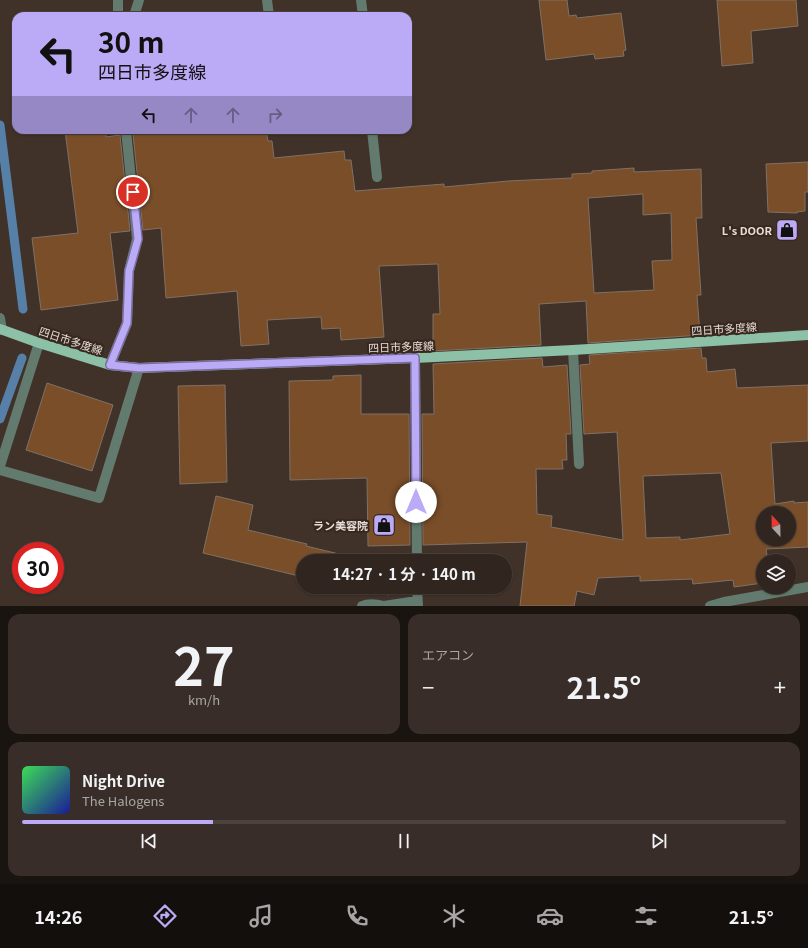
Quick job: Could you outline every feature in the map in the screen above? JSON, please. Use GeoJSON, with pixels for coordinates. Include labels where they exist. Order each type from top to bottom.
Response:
{"type":"FeatureCollection","features":[{"type":"Feature","properties":{"kind":"main road","name":"四日市多度線"},"geometry":{"type":"LineString","coordinates":[[1,329],[39,343],[110,365],[139,368],[415,358],[573,350],[808,335]]}},
{"type":"Feature","properties":{"kind":"street"},"geometry":{"type":"LineString","coordinates":[[118,0],[118,12]]}},
{"type":"Feature","properties":{"kind":"street"},"geometry":{"type":"LineString","coordinates":[[135,12],[139,0]]}},
{"type":"Feature","properties":{"kind":"street"},"geometry":{"type":"LineString","coordinates":[[268,0],[269,12]]}},
{"type":"Feature","properties":{"kind":"street"},"geometry":{"type":"LineString","coordinates":[[361,0],[362,12]]}},
{"type":"Feature","properties":{"kind":"street"},"geometry":{"type":"LineString","coordinates":[[110,365],[127,323],[129,271],[138,239],[126,134]]}},
{"type":"Feature","properties":{"kind":"street"},"geometry":{"type":"LineString","coordinates":[[372,134],[377,177]]}},
{"type":"Feature","properties":{"kind":"street"},"geometry":{"type":"LineString","coordinates":[[0,318],[1,329]]}},
{"type":"Feature","properties":{"kind":"street"},"geometry":{"type":"LineString","coordinates":[[0,466],[39,343]]}},
{"type":"Feature","properties":{"kind":"street"},"geometry":{"type":"LineString","coordinates":[[573,350],[579,464]]}},
{"type":"Feature","properties":{"kind":"street"},"geometry":{"type":"LineString","coordinates":[[415,358],[417,554]]}},
{"type":"Feature","properties":{"kind":"street"},"geometry":{"type":"LineString","coordinates":[[0,470],[99,498],[139,368]]}},
{"type":"Feature","properties":{"kind":"street"},"geometry":{"type":"LineString","coordinates":[[710,606],[724,602],[808,587]]}},
{"type":"Feature","properties":{"kind":"street"},"geometry":{"type":"LineString","coordinates":[[362,606],[374,604],[384,606],[417,603]]}},
{"type":"Feature","properties":{"kind":"building"},"geometry":{"type":"Polygon","coordinates":[[[539,0],[567,0],[569,16],[576,15],[577,18],[621,13],[626,50],[623,51],[624,56],[595,59],[594,54],[546,60],[539,0]]]}},
{"type":"Feature","properties":{"kind":"building"},"geometry":{"type":"Polygon","coordinates":[[[717,0],[796,0],[798,26],[751,31],[753,63],[722,66],[717,0]]]}},
{"type":"Feature","properties":{"kind":"building"},"geometry":{"type":"Polygon","coordinates":[[[66,134],[106,134],[106,137],[120,135],[130,231],[110,233],[118,300],[41,310],[32,238],[78,233],[66,134]]]}},
{"type":"Feature","properties":{"kind":"building"},"geometry":{"type":"Polygon","coordinates":[[[133,134],[267,134],[268,141],[272,141],[274,158],[344,151],[345,160],[351,160],[355,191],[444,184],[444,187],[508,181],[572,178],[572,174],[634,168],[634,172],[701,169],[702,218],[696,218],[701,295],[697,295],[700,335],[588,343],[586,301],[539,304],[541,345],[433,351],[433,314],[440,314],[438,264],[379,266],[384,337],[341,340],[340,328],[322,329],[321,317],[267,320],[269,344],[241,346],[237,291],[166,298],[161,228],[143,230],[133,134]],[[643,194],[588,198],[594,293],[654,290],[652,261],[672,260],[671,213],[643,215],[643,194]]]}},
{"type":"Feature","properties":{"kind":"building"},"geometry":{"type":"Polygon","coordinates":[[[808,162],[808,192],[805,192],[805,211],[797,213],[768,212],[766,164],[808,162]]]}},
{"type":"Feature","properties":{"kind":"building"},"geometry":{"type":"Polygon","coordinates":[[[701,348],[702,358],[706,358],[707,372],[735,369],[737,388],[808,385],[808,441],[771,443],[775,504],[794,501],[794,503],[808,502],[808,547],[766,549],[767,554],[756,554],[756,584],[734,587],[733,580],[693,584],[692,579],[640,581],[640,576],[598,578],[594,595],[577,591],[574,606],[520,606],[527,542],[423,545],[422,414],[434,414],[433,364],[542,358],[543,367],[567,365],[571,434],[566,434],[567,460],[562,460],[563,469],[536,469],[537,514],[552,516],[551,527],[623,540],[617,432],[584,434],[580,365],[590,364],[589,355],[701,348]],[[721,473],[643,476],[646,538],[680,537],[680,540],[730,534],[721,473]]]}},
{"type":"Feature","properties":{"kind":"building"},"geometry":{"type":"Polygon","coordinates":[[[361,375],[361,414],[409,414],[410,545],[368,546],[367,478],[290,480],[289,381],[333,380],[333,376],[361,375]]]}},
{"type":"Feature","properties":{"kind":"building"},"geometry":{"type":"Polygon","coordinates":[[[47,383],[113,405],[92,471],[26,450],[47,383]]]}},
{"type":"Feature","properties":{"kind":"building"},"geometry":{"type":"Polygon","coordinates":[[[225,385],[227,482],[180,484],[178,386],[225,385]]]}},
{"type":"Feature","properties":{"kind":"building"},"geometry":{"type":"Polygon","coordinates":[[[216,496],[253,505],[248,530],[307,544],[306,546],[339,554],[296,554],[296,575],[203,553],[216,496]]]}},
{"type":"Feature","properties":{"kind":"waterway"},"geometry":{"type":"LineString","coordinates":[[0,125],[23,309]]}},
{"type":"Feature","properties":{"kind":"waterway"},"geometry":{"type":"LineString","coordinates":[[0,419],[22,358]]}},
{"type":"Feature","properties":{"kind":"place","name":"L's DOOR"},"geometry":{"type":"Point","coordinates":[787,230]}},
{"type":"Feature","properties":{"kind":"place","name":"ラン美容院"},"geometry":{"type":"Point","coordinates":[384,525]}},
{"type":"Feature","properties":{"kind":"route"},"geometry":{"type":"LineString","coordinates":[[133,192],[138,239],[129,271],[127,323],[110,365],[139,368],[415,358],[416,502]]}}]}
